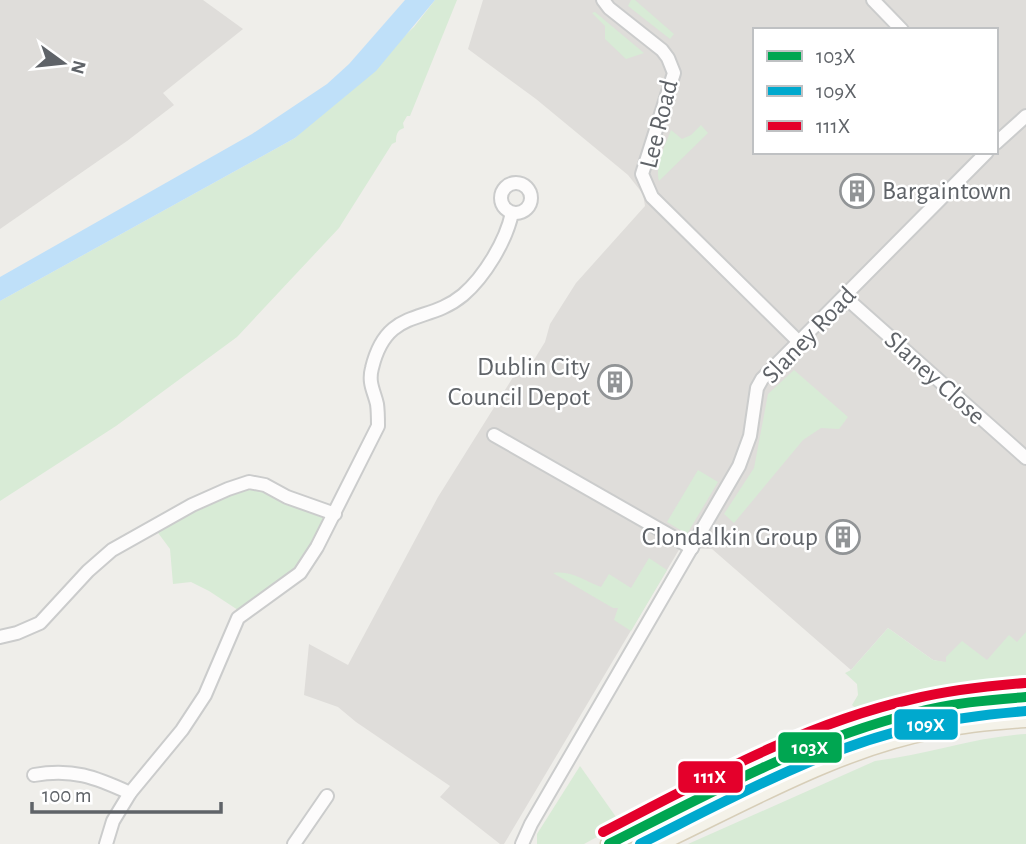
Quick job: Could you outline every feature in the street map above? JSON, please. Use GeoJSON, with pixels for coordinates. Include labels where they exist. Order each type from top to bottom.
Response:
{"type":"FeatureCollection","features":[{"type":"Feature","properties":{"kind":"main road"},"geometry":{"type":"LineString","coordinates":[[609,844],[809,746],[852,730],[908,714],[966,702],[1026,697]]}},
{"type":"Feature","properties":{"kind":"main road"},"geometry":{"type":"LineString","coordinates":[[657,844],[813,771],[876,746],[933,731],[992,721],[1026,719]]}},
{"type":"Feature","properties":{"kind":"street","name":"Lee Road"},"geometry":{"type":"LineString","coordinates":[[603,0],[609,8],[662,50],[674,73],[642,174],[652,197],[799,342]]}},
{"type":"Feature","properties":{"kind":"street"},"geometry":{"type":"LineString","coordinates":[[873,0],[900,28]]}},
{"type":"Feature","properties":{"kind":"street"},"geometry":{"type":"LineString","coordinates":[[999,135],[1026,116]]}},
{"type":"Feature","properties":{"kind":"street","name":"Slaney Road"},"geometry":{"type":"LineString","coordinates":[[522,844],[531,824],[739,467],[750,436],[757,388],[762,379],[985,154]]}},
{"type":"Feature","properties":{"kind":"street"},"geometry":{"type":"LineString","coordinates":[[106,844],[113,821],[130,793],[182,730],[205,695],[238,618],[300,573],[317,547],[378,426],[377,406],[370,385],[380,344],[405,319],[439,308],[463,295],[489,264],[504,240],[512,213]]}},
{"type":"Feature","properties":{"kind":"street","name":"Slaney Close"},"geometry":{"type":"LineString","coordinates":[[845,297],[1026,458]]}},
{"type":"Feature","properties":{"kind":"street"},"geometry":{"type":"LineString","coordinates":[[494,435],[692,548]]}},
{"type":"Feature","properties":{"kind":"street"},"geometry":{"type":"LineString","coordinates":[[0,637],[40,623],[112,550],[192,505],[228,489],[249,482],[265,485],[288,497],[335,514]]}},
{"type":"Feature","properties":{"kind":"street"},"geometry":{"type":"LineString","coordinates":[[34,775],[54,771],[87,774],[130,793]]}},
{"type":"Feature","properties":{"kind":"street"},"geometry":{"type":"LineString","coordinates":[[295,844],[327,796]]}},
{"type":"Feature","properties":{"kind":"shaded area"},"geometry":{"type":"Polygon","coordinates":[[[0,0],[203,0],[243,29],[163,93],[174,105],[0,229],[0,0]]]}},
{"type":"Feature","properties":{"kind":"shaded area"},"geometry":{"type":"Polygon","coordinates":[[[483,0],[1026,0],[1026,641],[982,670],[933,660],[888,628],[851,670],[712,549],[680,548],[504,844],[500,844],[440,797],[450,786],[338,707],[304,695],[309,644],[348,665],[438,497],[525,358],[532,363],[545,342],[550,324],[576,283],[645,206],[643,194],[628,175],[536,99],[468,49],[483,0]]]}},
{"type":"Feature","properties":{"kind":"green space"},"geometry":{"type":"Polygon","coordinates":[[[435,0],[457,0],[410,116],[407,116],[403,123],[404,128],[398,131],[396,142],[392,144],[339,228],[237,337],[116,426],[0,501],[0,301],[295,138],[414,27],[435,0]]]}},
{"type":"Feature","properties":{"kind":"green space"},"geometry":{"type":"Polygon","coordinates":[[[631,0],[635,0],[674,34],[670,39],[628,6],[631,0]]]}},
{"type":"Feature","properties":{"kind":"green space"},"geometry":{"type":"Polygon","coordinates":[[[595,12],[644,53],[626,59],[605,39],[605,26],[592,13],[595,12]]]}},
{"type":"Feature","properties":{"kind":"green space"},"geometry":{"type":"Polygon","coordinates":[[[701,125],[708,133],[659,181],[659,162],[671,130],[682,139],[691,135],[701,125]]]}},
{"type":"Feature","properties":{"kind":"green space"},"geometry":{"type":"Polygon","coordinates":[[[794,370],[848,417],[839,429],[821,428],[803,440],[734,523],[724,514],[754,468],[768,394],[794,370]]]}},
{"type":"Feature","properties":{"kind":"green space"},"geometry":{"type":"Polygon","coordinates":[[[698,470],[718,482],[687,534],[667,522],[698,470]]]}},
{"type":"Feature","properties":{"kind":"green space"},"geometry":{"type":"Polygon","coordinates":[[[249,483],[334,514],[299,573],[244,614],[191,582],[173,584],[170,549],[153,526],[249,483]]]}},
{"type":"Feature","properties":{"kind":"green space"},"geometry":{"type":"Polygon","coordinates":[[[649,558],[667,570],[631,631],[614,620],[618,608],[613,608],[553,573],[572,575],[601,587],[609,574],[631,588],[649,558]]]}},
{"type":"Feature","properties":{"kind":"green space"},"geometry":{"type":"Polygon","coordinates":[[[888,628],[933,660],[946,662],[946,657],[962,641],[987,660],[1009,635],[1017,642],[1026,632],[1026,685],[936,692],[862,714],[852,705],[858,695],[857,684],[845,673],[851,670],[888,628]]]}},
{"type":"Feature","properties":{"kind":"green space"},"geometry":{"type":"Polygon","coordinates":[[[1026,734],[1026,844],[688,844],[875,761],[1026,734]]]}},
{"type":"Feature","properties":{"kind":"green space"},"geometry":{"type":"Polygon","coordinates":[[[580,766],[621,824],[584,844],[537,844],[537,834],[580,766]]]}},
{"type":"Feature","properties":{"kind":"water"},"geometry":{"type":"Polygon","coordinates":[[[405,0],[435,0],[376,71],[295,138],[0,301],[0,277],[252,134],[327,84],[349,64],[405,0]]]}},
{"type":"Feature","properties":{"kind":"transit line","name":"111X"},"geometry":{"type":"LineString","coordinates":[[603,832],[754,756],[832,723],[927,696],[1025,683]]}},
{"type":"Feature","properties":{"kind":"transit line","name":"103X"},"geometry":{"type":"LineString","coordinates":[[609,844],[758,770],[874,724],[970,702],[1026,697]]}},
{"type":"Feature","properties":{"kind":"transit line","name":"109X"},"geometry":{"type":"LineString","coordinates":[[640,844],[777,776],[847,747],[933,723],[1026,711]]}},
{"type":"Feature","properties":{"kind":"place","name":"Bargaintown"},"geometry":{"type":"Point","coordinates":[857,191]}},
{"type":"Feature","properties":{"kind":"place","name":"Dublin City Council Depot"},"geometry":{"type":"Point","coordinates":[615,382]}},
{"type":"Feature","properties":{"kind":"place","name":"Clondalkin Group"},"geometry":{"type":"Point","coordinates":[843,537]}}]}
